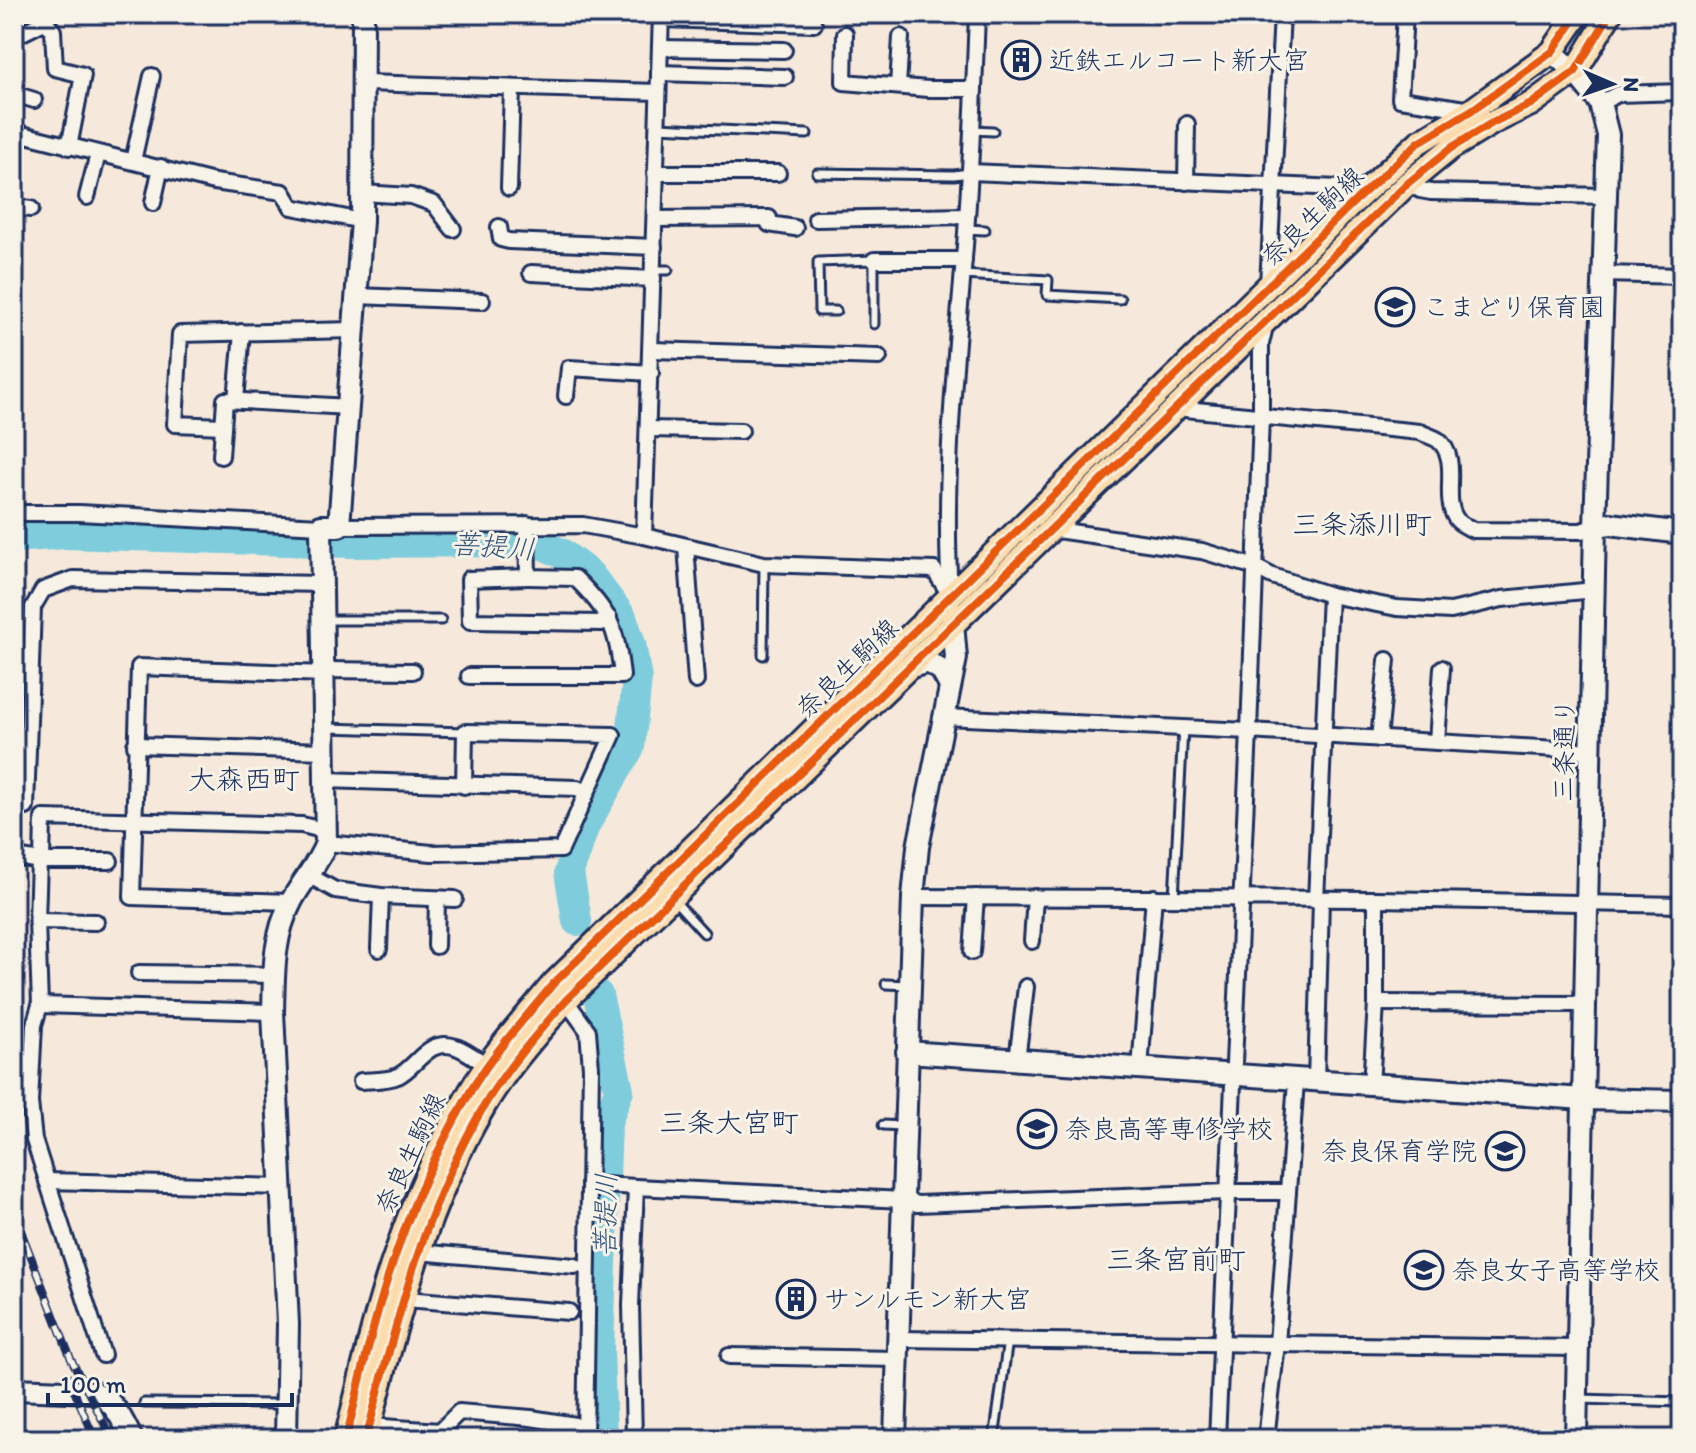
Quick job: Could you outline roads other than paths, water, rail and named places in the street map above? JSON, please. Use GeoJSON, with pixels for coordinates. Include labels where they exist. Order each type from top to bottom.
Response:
{"type":"FeatureCollection","features":[{"type":"Feature","properties":{"kind":"main road"},"geometry":{"type":"LineString","coordinates":[[1552,52],[1578,14]]}},
{"type":"Feature","properties":{"kind":"main road"},"geometry":{"type":"LineString","coordinates":[[1575,72],[1610,14]]}},
{"type":"Feature","properties":{"kind":"main road","name":"奈良生駒線"},"geometry":{"type":"LineString","coordinates":[[346,1439],[383,1296],[419,1191],[466,1098],[488,1066],[950,595],[1357,199],[1419,142],[1472,110],[1552,52]]}},
{"type":"Feature","properties":{"kind":"main road","name":"奈良生駒線"},"geometry":{"type":"LineString","coordinates":[[368,1432],[418,1252],[437,1198],[483,1107],[560,992],[672,898],[1408,183],[1451,148],[1531,104],[1575,72]]}},
{"type":"Feature","properties":{"kind":"street"},"geometry":{"type":"LineString","coordinates":[[286,1439],[288,1324],[273,1012],[274,975],[277,935],[291,902],[320,861],[326,837],[323,584],[326,534],[349,407],[355,330],[362,221],[363,14]]}},
{"type":"Feature","properties":{"kind":"street"},"geometry":{"type":"LineString","coordinates":[[895,1439],[913,897],[918,847],[956,658],[947,549],[954,375],[971,172],[977,14]]}},
{"type":"Feature","properties":{"kind":"street"},"geometry":{"type":"LineString","coordinates":[[1217,1439],[1249,731],[1261,344],[1267,318],[1282,14]]}},
{"type":"Feature","properties":{"kind":"street"},"geometry":{"type":"LineString","coordinates":[[1405,14],[1400,99],[1472,110]]}},
{"type":"Feature","properties":{"kind":"street"},"geometry":{"type":"LineString","coordinates":[[14,37],[48,16],[53,31],[55,68],[83,75],[69,147]]}},
{"type":"Feature","properties":{"kind":"street"},"geometry":{"type":"LineString","coordinates":[[644,536],[658,273],[654,247],[661,17],[814,24]]}},
{"type":"Feature","properties":{"kind":"street"},"geometry":{"type":"LineString","coordinates":[[845,34],[844,82],[974,89]]}},
{"type":"Feature","properties":{"kind":"street"},"geometry":{"type":"LineString","coordinates":[[898,86],[901,37]]}},
{"type":"Feature","properties":{"kind":"street"},"geometry":{"type":"LineString","coordinates":[[660,48],[784,50]]}},
{"type":"Feature","properties":{"kind":"street","name":"三条通り"},"geometry":{"type":"LineString","coordinates":[[1552,52],[1575,72],[1600,103],[1608,135],[1595,526],[1576,1439]]}},
{"type":"Feature","properties":{"kind":"street"},"geometry":{"type":"LineString","coordinates":[[659,73],[785,77]]}},
{"type":"Feature","properties":{"kind":"street"},"geometry":{"type":"LineString","coordinates":[[133,161],[152,76]]}},
{"type":"Feature","properties":{"kind":"street"},"geometry":{"type":"LineString","coordinates":[[364,83],[658,92]]}},
{"type":"Feature","properties":{"kind":"street"},"geometry":{"type":"LineString","coordinates":[[509,188],[512,88]]}},
{"type":"Feature","properties":{"kind":"street"},"geometry":{"type":"LineString","coordinates":[[1600,103],[1618,94],[1682,92]]}},
{"type":"Feature","properties":{"kind":"street"},"geometry":{"type":"LineString","coordinates":[[14,94],[34,100]]}},
{"type":"Feature","properties":{"kind":"street"},"geometry":{"type":"LineString","coordinates":[[1186,182],[1187,124]]}},
{"type":"Feature","properties":{"kind":"street"},"geometry":{"type":"LineString","coordinates":[[14,132],[249,190],[283,192],[292,207],[362,221]]}},
{"type":"Feature","properties":{"kind":"street"},"geometry":{"type":"LineString","coordinates":[[87,197],[98,154]]}},
{"type":"Feature","properties":{"kind":"street"},"geometry":{"type":"LineString","coordinates":[[153,203],[161,167]]}},
{"type":"Feature","properties":{"kind":"street"},"geometry":{"type":"LineString","coordinates":[[971,172],[1339,188],[1357,199]]}},
{"type":"Feature","properties":{"kind":"street"},"geometry":{"type":"LineString","coordinates":[[655,173],[778,173]]}},
{"type":"Feature","properties":{"kind":"street"},"geometry":{"type":"LineString","coordinates":[[1408,183],[1431,192],[1607,196]]}},
{"type":"Feature","properties":{"kind":"street"},"geometry":{"type":"LineString","coordinates":[[362,193],[411,196],[434,204],[453,229]]}},
{"type":"Feature","properties":{"kind":"street"},"geometry":{"type":"LineString","coordinates":[[14,207],[31,209]]}},
{"type":"Feature","properties":{"kind":"street"},"geometry":{"type":"LineString","coordinates":[[655,219],[769,218],[769,224],[795,228]]}},
{"type":"Feature","properties":{"kind":"street"},"geometry":{"type":"LineString","coordinates":[[816,219],[967,223]]}},
{"type":"Feature","properties":{"kind":"street"},"geometry":{"type":"LineString","coordinates":[[499,227],[501,239],[509,241],[654,247]]}},
{"type":"Feature","properties":{"kind":"street"},"geometry":{"type":"LineString","coordinates":[[874,260],[963,267]]}},
{"type":"Feature","properties":{"kind":"street"},"geometry":{"type":"LineString","coordinates":[[531,273],[658,273]]}},
{"type":"Feature","properties":{"kind":"street"},"geometry":{"type":"LineString","coordinates":[[1604,274],[1682,276]]}},
{"type":"Feature","properties":{"kind":"street"},"geometry":{"type":"LineString","coordinates":[[357,296],[482,301]]}},
{"type":"Feature","properties":{"kind":"street"},"geometry":{"type":"LineString","coordinates":[[223,426],[175,424],[180,334],[355,330]]}},
{"type":"Feature","properties":{"kind":"street"},"geometry":{"type":"LineString","coordinates":[[236,400],[242,332]]}},
{"type":"Feature","properties":{"kind":"street"},"geometry":{"type":"LineString","coordinates":[[652,350],[879,357]]}},
{"type":"Feature","properties":{"kind":"street"},"geometry":{"type":"LineString","coordinates":[[566,396],[569,368],[651,373]]}},
{"type":"Feature","properties":{"kind":"street"},"geometry":{"type":"LineString","coordinates":[[221,456],[225,400],[349,407]]}},
{"type":"Feature","properties":{"kind":"street"},"geometry":{"type":"LineString","coordinates":[[1174,408],[1420,432],[1437,440],[1445,449],[1449,464],[1451,507],[1458,522],[1473,530],[1581,531],[1610,524],[1682,533]]}},
{"type":"Feature","properties":{"kind":"street"},"geometry":{"type":"LineString","coordinates":[[649,429],[741,431]]}},
{"type":"Feature","properties":{"kind":"street"},"geometry":{"type":"LineString","coordinates":[[14,513],[79,513],[326,534],[595,526],[764,564],[934,570],[950,595]]}},
{"type":"Feature","properties":{"kind":"street"},"geometry":{"type":"LineString","coordinates":[[528,528],[528,577]]}},
{"type":"Feature","properties":{"kind":"street"},"geometry":{"type":"LineString","coordinates":[[1050,529],[1202,551],[1330,595],[1397,608],[1451,611],[1502,599],[1594,590]]}},
{"type":"Feature","properties":{"kind":"street"},"geometry":{"type":"LineString","coordinates":[[686,546],[696,681]]}},
{"type":"Feature","properties":{"kind":"street"},"geometry":{"type":"LineString","coordinates":[[469,676],[622,676],[618,640],[609,618],[596,598],[575,578],[469,579],[470,621],[602,623],[609,618]]}},
{"type":"Feature","properties":{"kind":"street"},"geometry":{"type":"LineString","coordinates":[[14,806],[26,807],[33,607],[43,590],[73,579],[323,584]]}},
{"type":"Feature","properties":{"kind":"street"},"geometry":{"type":"LineString","coordinates":[[1266,1439],[1277,1344],[1288,1192],[1306,1081],[1319,900],[1322,736],[1330,595]]}},
{"type":"Feature","properties":{"kind":"street"},"geometry":{"type":"LineString","coordinates":[[1379,739],[1387,660]]}},
{"type":"Feature","properties":{"kind":"street"},"geometry":{"type":"LineString","coordinates":[[905,669],[928,662],[941,670],[950,686]]}},
{"type":"Feature","properties":{"kind":"street"},"geometry":{"type":"LineString","coordinates":[[291,902],[132,897],[139,667],[413,671]]}},
{"type":"Feature","properties":{"kind":"street"},"geometry":{"type":"LineString","coordinates":[[1437,742],[1442,668]]}},
{"type":"Feature","properties":{"kind":"street"},"geometry":{"type":"LineString","coordinates":[[944,717],[1592,751]]}},
{"type":"Feature","properties":{"kind":"street"},"geometry":{"type":"LineString","coordinates":[[103,1355],[34,1140],[30,1102],[34,1025],[40,1005],[37,921],[43,818],[302,825],[326,837],[432,853],[561,850],[613,735],[465,732],[464,786]]}},
{"type":"Feature","properties":{"kind":"street"},"geometry":{"type":"LineString","coordinates":[[135,745],[325,751]]}},
{"type":"Feature","properties":{"kind":"street"},"geometry":{"type":"LineString","coordinates":[[325,780],[577,788],[586,792]]}},
{"type":"Feature","properties":{"kind":"street"},"geometry":{"type":"LineString","coordinates":[[14,857],[110,861]]}},
{"type":"Feature","properties":{"kind":"street"},"geometry":{"type":"LineString","coordinates":[[308,875],[335,890],[381,896],[455,899]]}},
{"type":"Feature","properties":{"kind":"street"},"geometry":{"type":"LineString","coordinates":[[379,949],[381,896]]}},
{"type":"Feature","properties":{"kind":"street"},"geometry":{"type":"LineString","coordinates":[[913,897],[1376,899],[1682,905]]}},
{"type":"Feature","properties":{"kind":"street"},"geometry":{"type":"LineString","coordinates":[[972,952],[976,897]]}},
{"type":"Feature","properties":{"kind":"street"},"geometry":{"type":"LineString","coordinates":[[1032,941],[1035,897]]}},
{"type":"Feature","properties":{"kind":"street"},"geometry":{"type":"LineString","coordinates":[[1140,1068],[1154,897]]}},
{"type":"Feature","properties":{"kind":"street"},"geometry":{"type":"LineString","coordinates":[[436,946],[437,899]]}},
{"type":"Feature","properties":{"kind":"street"},"geometry":{"type":"LineString","coordinates":[[1371,1086],[1376,1003],[1376,899]]}},
{"type":"Feature","properties":{"kind":"street"},"geometry":{"type":"LineString","coordinates":[[37,921],[96,922]]}},
{"type":"Feature","properties":{"kind":"street"},"geometry":{"type":"LineString","coordinates":[[139,973],[274,975]]}},
{"type":"Feature","properties":{"kind":"street"},"geometry":{"type":"LineString","coordinates":[[1017,1060],[1026,987]]}},
{"type":"Feature","properties":{"kind":"street"},"geometry":{"type":"LineString","coordinates":[[560,992],[588,1031],[600,1184],[585,1439]]}},
{"type":"Feature","properties":{"kind":"street"},"geometry":{"type":"LineString","coordinates":[[1376,1003],[1586,1004]]}},
{"type":"Feature","properties":{"kind":"street"},"geometry":{"type":"LineString","coordinates":[[40,1005],[273,1012]]}},
{"type":"Feature","properties":{"kind":"street"},"geometry":{"type":"LineString","coordinates":[[361,1081],[396,1077],[424,1051],[440,1046],[455,1047],[488,1066]]}},
{"type":"Feature","properties":{"kind":"street"},"geometry":{"type":"LineString","coordinates":[[907,1052],[1371,1086],[1584,1099],[1682,1101]]}},
{"type":"Feature","properties":{"kind":"street"},"geometry":{"type":"LineString","coordinates":[[47,1181],[283,1187]]}},
{"type":"Feature","properties":{"kind":"street"},"geometry":{"type":"LineString","coordinates":[[600,1184],[904,1200],[917,1204],[1288,1192]]}},
{"type":"Feature","properties":{"kind":"street"},"geometry":{"type":"LineString","coordinates":[[634,1439],[631,1305],[636,1187]]}},
{"type":"Feature","properties":{"kind":"street"},"geometry":{"type":"LineString","coordinates":[[418,1252],[575,1266]]}},
{"type":"Feature","properties":{"kind":"street"},"geometry":{"type":"LineString","coordinates":[[405,1299],[569,1312]]}},
{"type":"Feature","properties":{"kind":"street"},"geometry":{"type":"LineString","coordinates":[[729,1356],[899,1349],[1008,1340],[1578,1348]]}},
{"type":"Feature","properties":{"kind":"street"},"geometry":{"type":"LineString","coordinates":[[14,1389],[93,1392],[103,1396],[117,1410],[132,1439]]}},
{"type":"Feature","properties":{"kind":"street"},"geometry":{"type":"LineString","coordinates":[[368,1432],[440,1431],[459,1412],[575,1425]]}},
{"type":"Feature","properties":{"kind":"lane"},"geometry":{"type":"LineString","coordinates":[[658,127],[807,134]]}},
{"type":"Feature","properties":{"kind":"lane"},"geometry":{"type":"LineString","coordinates":[[972,130],[993,131]]}},
{"type":"Feature","properties":{"kind":"lane"},"geometry":{"type":"LineString","coordinates":[[817,173],[954,175],[971,172]]}},
{"type":"Feature","properties":{"kind":"lane"},"geometry":{"type":"LineString","coordinates":[[967,223],[985,230]]}},
{"type":"Feature","properties":{"kind":"lane"},"geometry":{"type":"LineString","coordinates":[[836,311],[819,311],[818,262],[874,260],[874,324]]}},
{"type":"Feature","properties":{"kind":"lane"},"geometry":{"type":"LineString","coordinates":[[963,267],[1048,280],[1047,295],[1120,299]]}},
{"type":"Feature","properties":{"kind":"lane"},"geometry":{"type":"LineString","coordinates":[[763,655],[764,564]]}},
{"type":"Feature","properties":{"kind":"lane"},"geometry":{"type":"LineString","coordinates":[[323,620],[441,620]]}},
{"type":"Feature","properties":{"kind":"lane"},"geometry":{"type":"LineString","coordinates":[[324,728],[465,732]]}},
{"type":"Feature","properties":{"kind":"lane"},"geometry":{"type":"LineString","coordinates":[[1174,898],[1183,728]]}},
{"type":"Feature","properties":{"kind":"lane"},"geometry":{"type":"LineString","coordinates":[[672,898],[704,933]]}},
{"type":"Feature","properties":{"kind":"lane"},"geometry":{"type":"LineString","coordinates":[[886,984],[909,985]]}},
{"type":"Feature","properties":{"kind":"lane"},"geometry":{"type":"LineString","coordinates":[[883,1125],[905,1126]]}},
{"type":"Feature","properties":{"kind":"lane"},"geometry":{"type":"LineString","coordinates":[[994,1439],[1008,1340]]}},
{"type":"Feature","properties":{"kind":"lane"},"geometry":{"type":"LineString","coordinates":[[1577,1399],[1682,1402]]}},
{"type":"Feature","properties":{"kind":"lane"},"geometry":{"type":"LineString","coordinates":[[144,1403],[287,1404]]}},
{"type":"Feature","properties":{"kind":"waterway","name":"菩提川"},"geometry":{"type":"LineString","coordinates":[[14,538],[65,534],[350,543],[511,542],[543,545],[561,553],[589,574],[622,617],[637,679],[630,747],[585,825],[569,872],[577,921]]}},
{"type":"Feature","properties":{"kind":"waterway","name":"菩提川"},"geometry":{"type":"LineString","coordinates":[[598,995],[619,1090],[607,1122],[599,1349],[602,1439]]}},
{"type":"Feature","properties":{"kind":"railway"},"geometry":{"type":"LineString","coordinates":[[14,1213],[71,1359],[112,1439]]}},
{"type":"Feature","properties":{"kind":"railway"},"geometry":{"type":"LineString","coordinates":[[68,1377],[95,1439]]}},
{"type":"Feature","properties":{"kind":"place","name":"近鉄エルコート新大宮"},"geometry":{"type":"Point","coordinates":[1021,60]}},
{"type":"Feature","properties":{"kind":"place","name":"こまどり保育園"},"geometry":{"type":"Point","coordinates":[1395,307]}},
{"type":"Feature","properties":{"kind":"place","name":"奈良高等専修学校"},"geometry":{"type":"Point","coordinates":[1037,1129]}},
{"type":"Feature","properties":{"kind":"place","name":"奈良保育学院"},"geometry":{"type":"Point","coordinates":[1505,1151]}},
{"type":"Feature","properties":{"kind":"place","name":"奈良女子高等学校"},"geometry":{"type":"Point","coordinates":[1424,1270]}},
{"type":"Feature","properties":{"kind":"place","name":"サンルモン新大宮"},"geometry":{"type":"Point","coordinates":[796,1299]}},
{"type":"Feature","properties":{"kind":"district","name":"三条添川町"},"geometry":{"type":"Point","coordinates":[1362,524]}},
{"type":"Feature","properties":{"kind":"district","name":"大森西町"},"geometry":{"type":"Point","coordinates":[244,779]}},
{"type":"Feature","properties":{"kind":"district","name":"三条大宮町"},"geometry":{"type":"Point","coordinates":[729,1122]}},
{"type":"Feature","properties":{"kind":"district","name":"三条宮前町"},"geometry":{"type":"Point","coordinates":[1176,1259]}}]}
